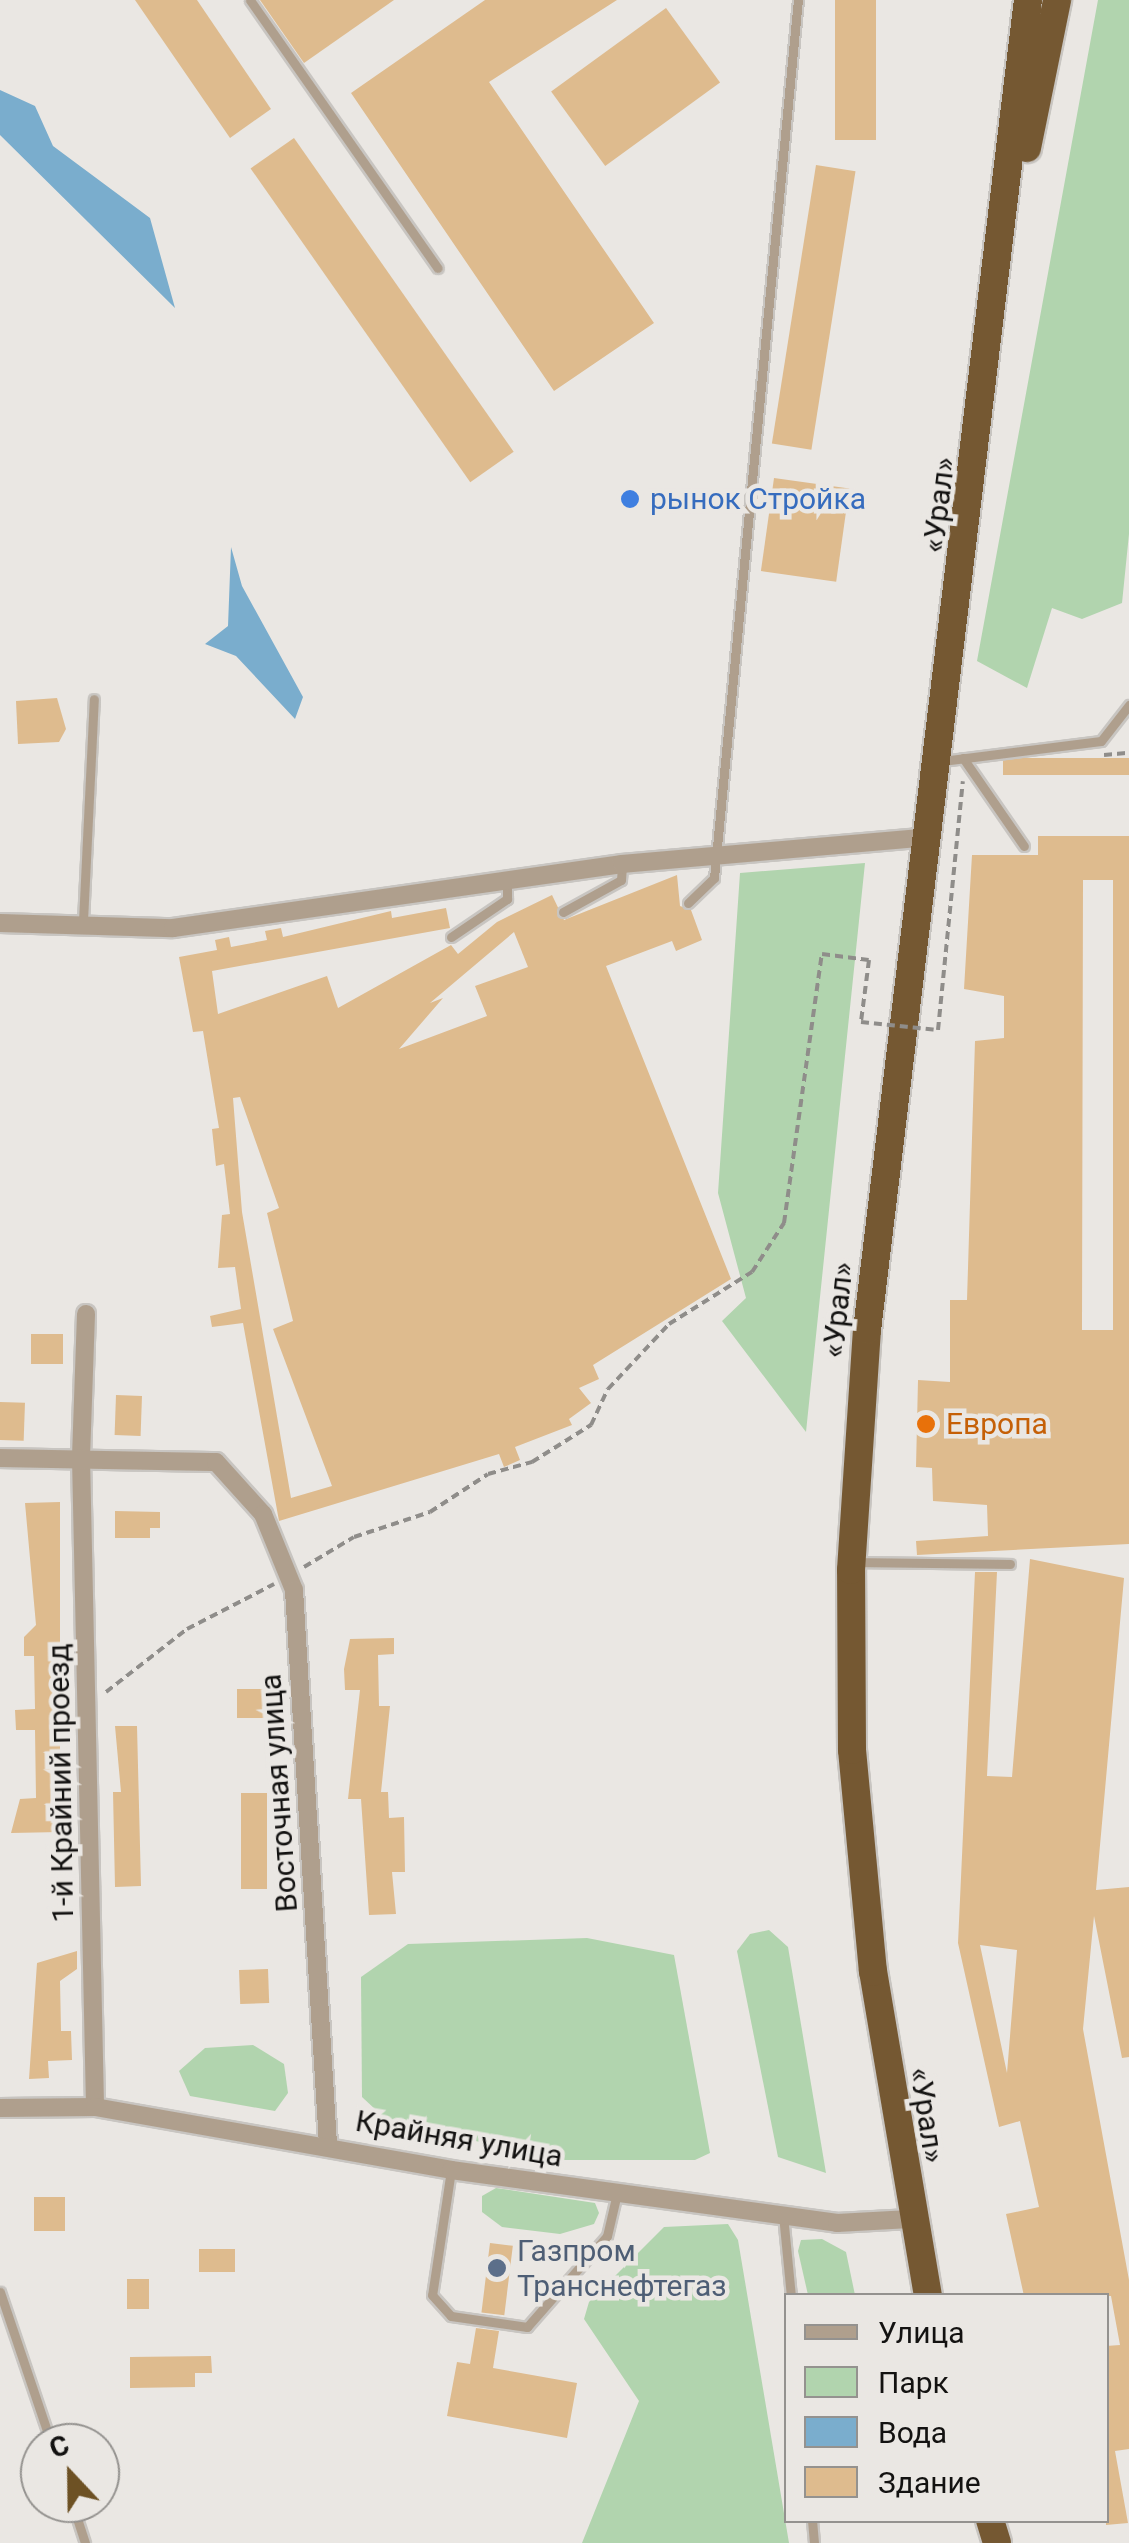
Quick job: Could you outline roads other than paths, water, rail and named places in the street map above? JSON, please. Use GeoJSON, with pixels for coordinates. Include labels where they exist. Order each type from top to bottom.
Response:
{"type":"FeatureCollection","features":[{"type":"Feature","properties":{"kind":"highway","name":"«Урал»"},"geometry":{"type":"LineString","coordinates":[[927,2293],[910,2220],[872,1972],[852,1750],[851,1562],[867,1330],[929,837],[951,760],[991,331],[1028,0]]}},
{"type":"Feature","properties":{"kind":"highway","name":"«Урал»"},"geometry":{"type":"LineString","coordinates":[[991,331],[1057,0]]}},
{"type":"Feature","properties":{"kind":"street"},"geometry":{"type":"LineString","coordinates":[[4,920],[173,928],[622,864],[929,837]]}},
{"type":"Feature","properties":{"kind":"street","name":"1-й Крайний проезд"},"geometry":{"type":"LineString","coordinates":[[86,1314],[81,1458],[95,2107]]}},
{"type":"Feature","properties":{"kind":"street"},"geometry":{"type":"LineString","coordinates":[[0,1458],[81,1458]]}},
{"type":"Feature","properties":{"kind":"street","name":"Восточная улица"},"geometry":{"type":"LineString","coordinates":[[81,1458],[216,1462],[263,1514],[288,1576],[328,2144]]}},
{"type":"Feature","properties":{"kind":"street","name":"Крайняя улица"},"geometry":{"type":"LineString","coordinates":[[0,2108],[95,2107],[328,2144],[451,2170],[783,2216],[910,2220]]}},
{"type":"Feature","properties":{"kind":"lane"},"geometry":{"type":"LineString","coordinates":[[250,0],[438,268]]}},
{"type":"Feature","properties":{"kind":"lane"},"geometry":{"type":"LineString","coordinates":[[688,903],[714,878],[713,856],[798,0]]}},
{"type":"Feature","properties":{"kind":"lane"},"geometry":{"type":"LineString","coordinates":[[83,921],[94,699]]}},
{"type":"Feature","properties":{"kind":"lane"},"geometry":{"type":"LineString","coordinates":[[951,760],[1101,741],[1129,704]]}},
{"type":"Feature","properties":{"kind":"lane"},"geometry":{"type":"LineString","coordinates":[[951,760],[1024,846]]}},
{"type":"Feature","properties":{"kind":"lane"},"geometry":{"type":"LineString","coordinates":[[563,912],[621,880],[622,864]]}},
{"type":"Feature","properties":{"kind":"lane"},"geometry":{"type":"LineString","coordinates":[[451,937],[507,900],[507,881]]}},
{"type":"Feature","properties":{"kind":"lane"},"geometry":{"type":"LineString","coordinates":[[851,1562],[1010,1564]]}},
{"type":"Feature","properties":{"kind":"lane"},"geometry":{"type":"LineString","coordinates":[[451,2170],[432,2295],[451,2316],[528,2326],[607,2236],[617,2193]]}},
{"type":"Feature","properties":{"kind":"lane"},"geometry":{"type":"LineString","coordinates":[[783,2216],[791,2293]]}},
{"type":"Feature","properties":{"kind":"lane"},"geometry":{"type":"LineString","coordinates":[[0,2292],[44,2423]]}},
{"type":"Feature","properties":{"kind":"water"},"geometry":{"type":"Polygon","coordinates":[[[0,90],[35,106],[53,146],[150,218],[175,308],[0,135],[0,90]]]}},
{"type":"Feature","properties":{"kind":"water"},"geometry":{"type":"Polygon","coordinates":[[[231,547],[242,586],[303,697],[295,719],[236,656],[205,644],[228,626],[231,547]]]}},
{"type":"Feature","properties":{"kind":"place","name":"рынок Стройка"},"geometry":{"type":"Point","coordinates":[630,499]}},
{"type":"Feature","properties":{"kind":"place","name":"Европа"},"geometry":{"type":"Point","coordinates":[926,1424]}},
{"type":"Feature","properties":{"kind":"place","name":"Газпром Транснефтегаз"},"geometry":{"type":"Point","coordinates":[497,2268]}}]}
